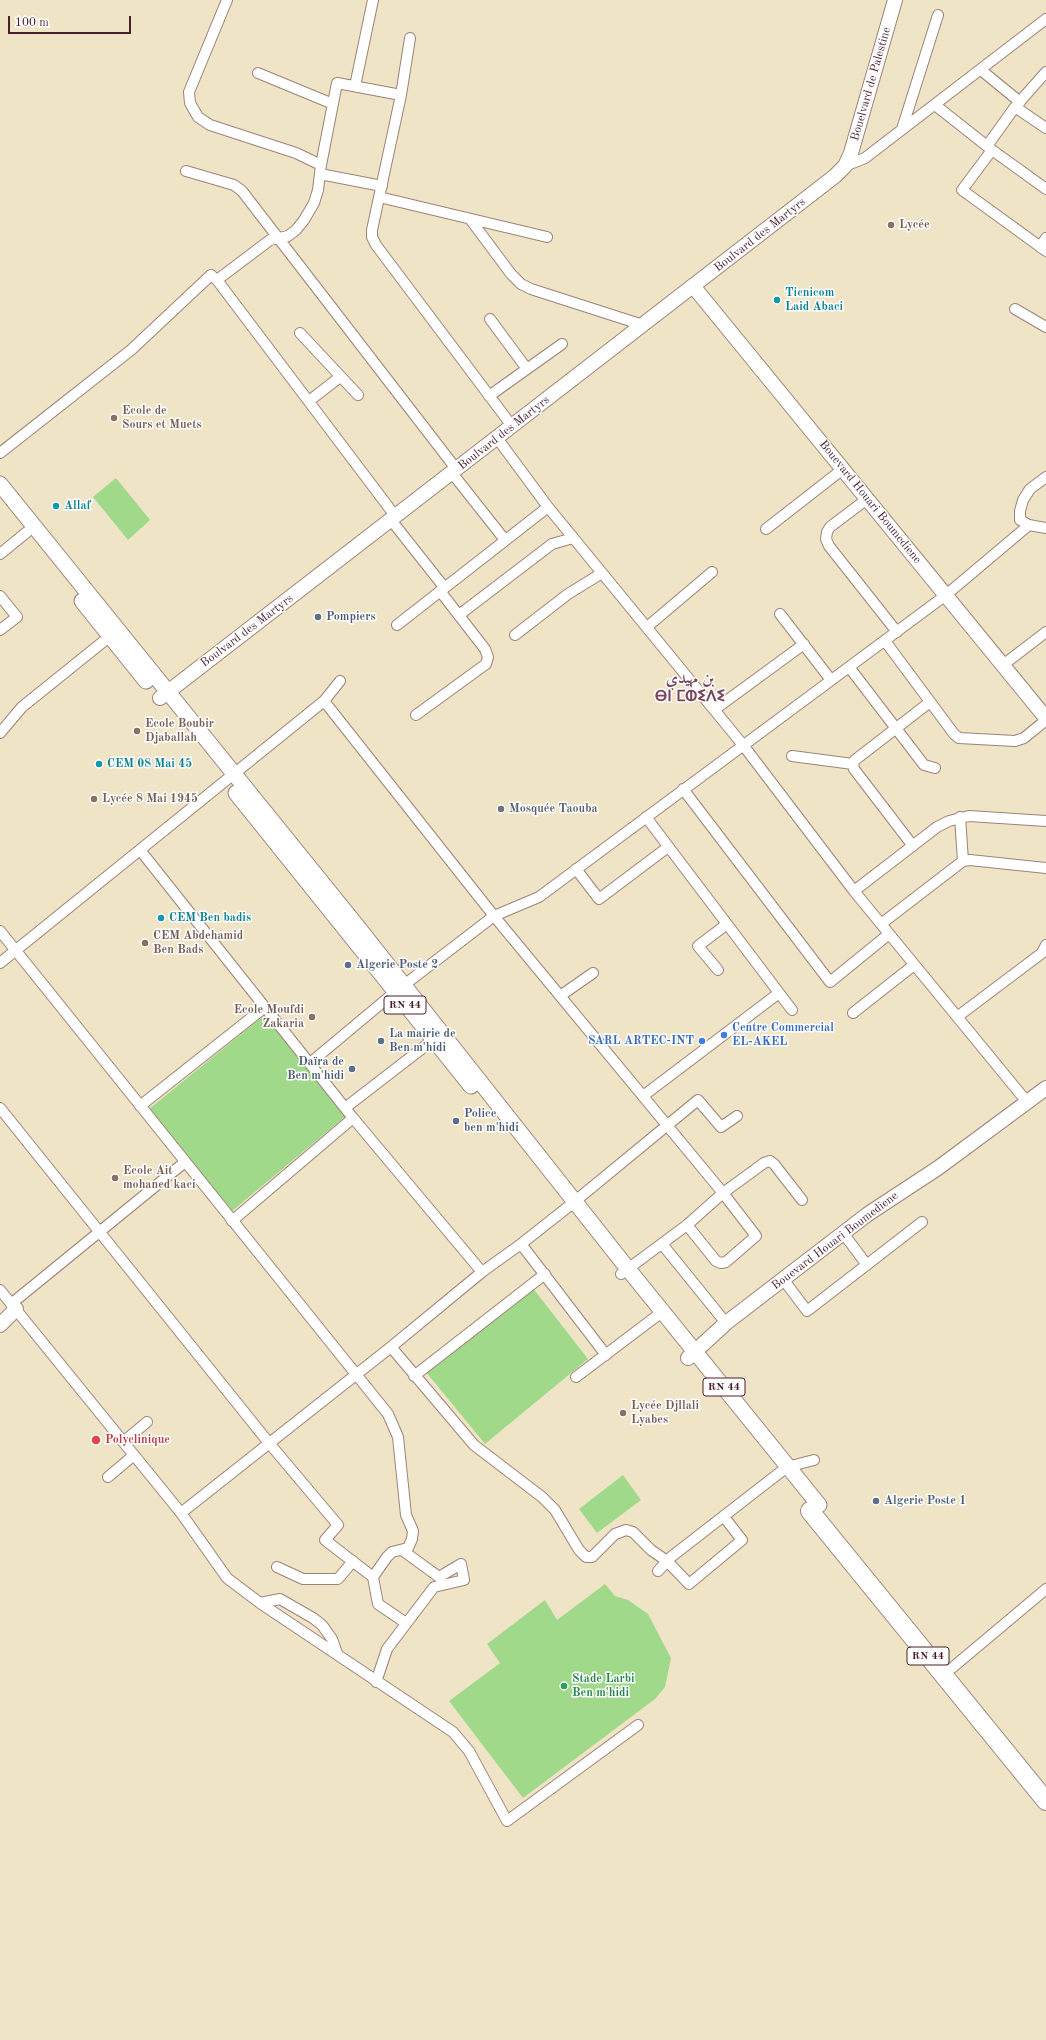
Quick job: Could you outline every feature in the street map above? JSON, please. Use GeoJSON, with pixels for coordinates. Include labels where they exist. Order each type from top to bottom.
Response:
{"type":"FeatureCollection","features":[{"type":"Feature","properties":{"kind":"highway","name":"RN 44"},"geometry":{"type":"LineString","coordinates":[[815,1508],[952,1668],[1046,1785]]}},
{"type":"Feature","properties":{"kind":"highway","name":"RN 44"},"geometry":{"type":"LineString","coordinates":[[815,1508],[1046,1801]]}},
{"type":"Feature","properties":{"kind":"main road","name":"RN 44"},"geometry":{"type":"LineString","coordinates":[[0,484],[164,695],[815,1508]]}},
{"type":"Feature","properties":{"kind":"main road","name":"RN 44"},"geometry":{"type":"LineString","coordinates":[[0,499],[109,637],[164,695]]}},
{"type":"Feature","properties":{"kind":"main road","name":"RN 44"},"geometry":{"type":"LineString","coordinates":[[400,989],[433,1040],[571,1205]]}},
{"type":"Feature","properties":{"kind":"street"},"geometry":{"type":"LineString","coordinates":[[227,0],[189,92],[190,103],[198,117],[210,125],[296,153],[320,170],[382,186]]}},
{"type":"Feature","properties":{"kind":"street"},"geometry":{"type":"LineString","coordinates":[[354,86],[372,0]]}},
{"type":"Feature","properties":{"kind":"street","name":"Bouelvard de Palestine"},"geometry":{"type":"LineString","coordinates":[[845,166],[860,127],[895,0]]}},
{"type":"Feature","properties":{"kind":"street"},"geometry":{"type":"LineString","coordinates":[[902,129],[938,15]]}},
{"type":"Feature","properties":{"kind":"street"},"geometry":{"type":"LineString","coordinates":[[845,166],[864,158],[1046,19]]}},
{"type":"Feature","properties":{"kind":"street"},"geometry":{"type":"LineString","coordinates":[[410,38],[401,95],[372,230],[372,237],[376,245],[512,426]]}},
{"type":"Feature","properties":{"kind":"street"},"geometry":{"type":"LineString","coordinates":[[980,70],[1046,128]]}},
{"type":"Feature","properties":{"kind":"street"},"geometry":{"type":"LineString","coordinates":[[1044,245],[962,190],[1018,104],[1046,72]]}},
{"type":"Feature","properties":{"kind":"street"},"geometry":{"type":"LineString","coordinates":[[258,73],[333,104]]}},
{"type":"Feature","properties":{"kind":"street"},"geometry":{"type":"LineString","coordinates":[[217,280],[270,240],[288,236],[296,230],[304,220],[314,203],[318,190],[320,170],[337,83],[401,95]]}},
{"type":"Feature","properties":{"kind":"street"},"geometry":{"type":"LineString","coordinates":[[935,105],[990,148],[1046,188]]}},
{"type":"Feature","properties":{"kind":"street","name":"Boulvard des Martyrs"},"geometry":{"type":"LineString","coordinates":[[164,695],[455,472],[512,426],[835,176],[845,166]]}},
{"type":"Feature","properties":{"kind":"street"},"geometry":{"type":"LineString","coordinates":[[186,171],[234,185],[254,206],[505,540]]}},
{"type":"Feature","properties":{"kind":"street"},"geometry":{"type":"LineString","coordinates":[[379,197],[547,237]]}},
{"type":"Feature","properties":{"kind":"street"},"geometry":{"type":"LineString","coordinates":[[470,219],[511,274],[521,284],[531,289],[643,325]]}},
{"type":"Feature","properties":{"kind":"street"},"geometry":{"type":"LineString","coordinates":[[0,453],[131,350],[211,275],[217,280],[309,401],[394,518],[458,614],[485,649],[488,657],[486,664],[416,715]]}},
{"type":"Feature","properties":{"kind":"street","name":"Bouevard Houari Boumediene"},"geometry":{"type":"LineString","coordinates":[[693,286],[1046,719]]}},
{"type":"Feature","properties":{"kind":"street"},"geometry":{"type":"LineString","coordinates":[[1014,309],[1046,327]]}},
{"type":"Feature","properties":{"kind":"street"},"geometry":{"type":"LineString","coordinates":[[490,319],[527,369]]}},
{"type":"Feature","properties":{"kind":"street"},"geometry":{"type":"LineString","coordinates":[[300,333],[358,395]]}},
{"type":"Feature","properties":{"kind":"street"},"geometry":{"type":"LineString","coordinates":[[489,396],[562,344]]}},
{"type":"Feature","properties":{"kind":"street"},"geometry":{"type":"LineString","coordinates":[[309,401],[340,377]]}},
{"type":"Feature","properties":{"kind":"street"},"geometry":{"type":"LineString","coordinates":[[497,438],[548,507],[743,745],[854,891],[1027,1102]]}},
{"type":"Feature","properties":{"kind":"street"},"geometry":{"type":"LineString","coordinates":[[766,529],[843,469]]}},
{"type":"Feature","properties":{"kind":"street"},"geometry":{"type":"LineString","coordinates":[[1046,477],[1030,489],[1023,500],[1020,512],[1020,520],[1028,524],[1046,528]]}},
{"type":"Feature","properties":{"kind":"street"},"geometry":{"type":"LineString","coordinates":[[867,499],[830,527],[827,532],[826,539],[829,546],[897,632]]}},
{"type":"Feature","properties":{"kind":"street"},"geometry":{"type":"LineString","coordinates":[[397,625],[548,507]]}},
{"type":"Feature","properties":{"kind":"street"},"geometry":{"type":"LineString","coordinates":[[310,1062],[400,989],[494,916],[539,897],[885,641],[946,595],[1028,524]]}},
{"type":"Feature","properties":{"kind":"street"},"geometry":{"type":"LineString","coordinates":[[0,554],[27,532]]}},
{"type":"Feature","properties":{"kind":"street"},"geometry":{"type":"LineString","coordinates":[[458,614],[552,544],[574,538]]}},
{"type":"Feature","properties":{"kind":"street"},"geometry":{"type":"LineString","coordinates":[[647,627],[712,572]]}},
{"type":"Feature","properties":{"kind":"street"},"geometry":{"type":"LineString","coordinates":[[515,635],[568,594],[602,573]]}},
{"type":"Feature","properties":{"kind":"street"},"geometry":{"type":"LineString","coordinates":[[0,596],[17,617],[0,630]]}},
{"type":"Feature","properties":{"kind":"street"},"geometry":{"type":"LineString","coordinates":[[780,614],[831,680]]}},
{"type":"Feature","properties":{"kind":"street"},"geometry":{"type":"LineString","coordinates":[[1003,665],[1046,632]]}},
{"type":"Feature","properties":{"kind":"street"},"geometry":{"type":"LineString","coordinates":[[0,733],[22,707],[109,637]]}},
{"type":"Feature","properties":{"kind":"street"},"geometry":{"type":"LineString","coordinates":[[885,641],[954,734],[964,739],[1015,741],[1024,738],[1046,719]]}},
{"type":"Feature","properties":{"kind":"street"},"geometry":{"type":"LineString","coordinates":[[714,710],[804,644]]}},
{"type":"Feature","properties":{"kind":"street"},"geometry":{"type":"LineString","coordinates":[[849,667],[924,765],[934,768]]}},
{"type":"Feature","properties":{"kind":"street"},"geometry":{"type":"LineString","coordinates":[[0,963],[324,701],[340,681]]}},
{"type":"Feature","properties":{"kind":"street"},"geometry":{"type":"LineString","coordinates":[[324,701],[494,916],[723,1193],[756,1236],[726,1262],[721,1263],[716,1261],[687,1225]]}},
{"type":"Feature","properties":{"kind":"street"},"geometry":{"type":"LineString","coordinates":[[913,846],[854,769],[853,764],[855,760],[930,702]]}},
{"type":"Feature","properties":{"kind":"street"},"geometry":{"type":"LineString","coordinates":[[792,756],[853,764]]}},
{"type":"Feature","properties":{"kind":"street"},"geometry":{"type":"LineString","coordinates":[[684,789],[830,982],[889,934]]}},
{"type":"Feature","properties":{"kind":"street"},"geometry":{"type":"LineString","coordinates":[[646,817],[792,1010]]}},
{"type":"Feature","properties":{"kind":"street"},"geometry":{"type":"LineString","coordinates":[[854,891],[937,827],[960,817],[1046,821]]}},
{"type":"Feature","properties":{"kind":"street"},"geometry":{"type":"LineString","coordinates":[[960,817],[963,861]]}},
{"type":"Feature","properties":{"kind":"street"},"geometry":{"type":"LineString","coordinates":[[576,870],[599,899],[668,846]]}},
{"type":"Feature","properties":{"kind":"street"},"geometry":{"type":"LineString","coordinates":[[140,850],[353,1118],[482,1272]]}},
{"type":"Feature","properties":{"kind":"street"},"geometry":{"type":"LineString","coordinates":[[881,924],[963,861],[970,860],[1045,870]]}},
{"type":"Feature","properties":{"kind":"street"},"geometry":{"type":"LineString","coordinates":[[718,970],[698,946],[727,924]]}},
{"type":"Feature","properties":{"kind":"street"},"geometry":{"type":"LineString","coordinates":[[0,931],[388,1414],[398,1437],[406,1514],[413,1531],[412,1539],[408,1548],[392,1552],[373,1576]]}},
{"type":"Feature","properties":{"kind":"street"},"geometry":{"type":"LineString","coordinates":[[957,1017],[1042,953],[1046,945]]}},
{"type":"Feature","properties":{"kind":"street"},"geometry":{"type":"LineString","coordinates":[[853,1013],[914,965]]}},
{"type":"Feature","properties":{"kind":"street"},"geometry":{"type":"LineString","coordinates":[[560,996],[593,973]]}},
{"type":"Feature","properties":{"kind":"street"},"geometry":{"type":"LineString","coordinates":[[643,1096],[779,993]]}},
{"type":"Feature","properties":{"kind":"street"},"geometry":{"type":"LineString","coordinates":[[140,1106],[265,1007]]}},
{"type":"Feature","properties":{"kind":"street"},"geometry":{"type":"LineString","coordinates":[[345,1108],[433,1040]]}},
{"type":"Feature","properties":{"kind":"street","name":"Bouevard Houari Boumediene"},"geometry":{"type":"LineString","coordinates":[[692,1355],[726,1323],[868,1214],[938,1168],[1046,1088]]}},
{"type":"Feature","properties":{"kind":"street"},"geometry":{"type":"LineString","coordinates":[[181,1513],[391,1347],[482,1272],[522,1244],[571,1205],[698,1100],[722,1127],[736,1116]]}},
{"type":"Feature","properties":{"kind":"street"},"geometry":{"type":"LineString","coordinates":[[0,1108],[338,1525],[325,1540],[373,1576],[378,1604],[406,1623]]}},
{"type":"Feature","properties":{"kind":"street"},"geometry":{"type":"LineString","coordinates":[[232,1221],[353,1118]]}},
{"type":"Feature","properties":{"kind":"street"},"geometry":{"type":"LineString","coordinates":[[625,1272],[687,1225],[723,1193],[764,1163],[770,1161],[774,1164],[802,1200]]}},
{"type":"Feature","properties":{"kind":"street"},"geometry":{"type":"LineString","coordinates":[[0,1325],[14,1306],[100,1230],[185,1162]]}},
{"type":"Feature","properties":{"kind":"street"},"geometry":{"type":"LineString","coordinates":[[783,1279],[807,1311],[922,1222]]}},
{"type":"Feature","properties":{"kind":"street"},"geometry":{"type":"LineString","coordinates":[[843,1233],[867,1265]]}},
{"type":"Feature","properties":{"kind":"street"},"geometry":{"type":"LineString","coordinates":[[522,1244],[606,1355]]}},
{"type":"Feature","properties":{"kind":"street"},"geometry":{"type":"LineString","coordinates":[[662,1244],[726,1323]]}},
{"type":"Feature","properties":{"kind":"street"},"geometry":{"type":"LineString","coordinates":[[414,1376],[545,1274]]}},
{"type":"Feature","properties":{"kind":"street"},"geometry":{"type":"LineString","coordinates":[[0,1290],[181,1513],[228,1578],[260,1603],[337,1653],[376,1682],[453,1732],[469,1751],[506,1821],[638,1725]]}},
{"type":"Feature","properties":{"kind":"street"},"geometry":{"type":"LineString","coordinates":[[576,1377],[659,1314]]}},
{"type":"Feature","properties":{"kind":"street"},"geometry":{"type":"LineString","coordinates":[[391,1347],[474,1445],[542,1497],[555,1510],[579,1550],[586,1557],[592,1556],[615,1534],[626,1530],[633,1532],[651,1550],[667,1561],[689,1584],[742,1540],[724,1517]]}},
{"type":"Feature","properties":{"kind":"street"},"geometry":{"type":"LineString","coordinates":[[124,1442],[147,1422]]}},
{"type":"Feature","properties":{"kind":"street"},"geometry":{"type":"LineString","coordinates":[[108,1477],[134,1455]]}},
{"type":"Feature","properties":{"kind":"street"},"geometry":{"type":"LineString","coordinates":[[658,1571],[667,1561],[784,1470],[814,1460]]}},
{"type":"Feature","properties":{"kind":"street"},"geometry":{"type":"LineString","coordinates":[[376,1682],[387,1649],[434,1587],[464,1580],[461,1564],[439,1577],[402,1550]]}},
{"type":"Feature","properties":{"kind":"street"},"geometry":{"type":"LineString","coordinates":[[277,1567],[302,1579],[338,1578],[353,1561]]}},
{"type":"Feature","properties":{"kind":"street"},"geometry":{"type":"LineString","coordinates":[[952,1668],[1046,1589]]}},
{"type":"Feature","properties":{"kind":"street"},"geometry":{"type":"LineString","coordinates":[[260,1603],[280,1599],[313,1618],[322,1625],[332,1639],[337,1653]]}},
{"type":"Feature","properties":{"kind":"green space"},"geometry":{"type":"Polygon","coordinates":[[[116,478],[150,520],[128,540],[93,497],[116,478]]]}},
{"type":"Feature","properties":{"kind":"green space"},"geometry":{"type":"Polygon","coordinates":[[[267,1013],[347,1115],[231,1212],[149,1109],[267,1013]]]}},
{"type":"Feature","properties":{"kind":"green space"},"geometry":{"type":"Polygon","coordinates":[[[532,1287],[588,1359],[485,1444],[426,1372],[532,1287]]]}},
{"type":"Feature","properties":{"kind":"green space"},"geometry":{"type":"Polygon","coordinates":[[[623,1475],[641,1500],[597,1533],[579,1509],[623,1475]]]}},
{"type":"Feature","properties":{"kind":"green space"},"geometry":{"type":"Polygon","coordinates":[[[605,1584],[615,1596],[628,1600],[648,1614],[671,1658],[665,1687],[655,1699],[523,1798],[449,1701],[500,1663],[487,1644],[545,1600],[557,1620],[605,1584]]]}},
{"type":"Feature","properties":{"kind":"place","name":"Lycée"},"geometry":{"type":"Point","coordinates":[891,225]}},
{"type":"Feature","properties":{"kind":"place","name":"Ticnicom Laid Abaci"},"geometry":{"type":"Point","coordinates":[777,300]}},
{"type":"Feature","properties":{"kind":"place","name":"Ecole de Sours et Muets"},"geometry":{"type":"Point","coordinates":[114,418]}},
{"type":"Feature","properties":{"kind":"place","name":"Allaf"},"geometry":{"type":"Point","coordinates":[56,506]}},
{"type":"Feature","properties":{"kind":"place","name":"Pompiers"},"geometry":{"type":"Point","coordinates":[318,617]}},
{"type":"Feature","properties":{"kind":"place","name":"Ecole Boubir Djaballah"},"geometry":{"type":"Point","coordinates":[137,731]}},
{"type":"Feature","properties":{"kind":"place","name":"CEM 08 Mai 45"},"geometry":{"type":"Point","coordinates":[99,764]}},
{"type":"Feature","properties":{"kind":"place","name":"Lycée 8 Mai 1945"},"geometry":{"type":"Point","coordinates":[94,799]}},
{"type":"Feature","properties":{"kind":"place","name":"Mosquée Taouba"},"geometry":{"type":"Point","coordinates":[501,809]}},
{"type":"Feature","properties":{"kind":"place","name":"CEM Ben badis"},"geometry":{"type":"Point","coordinates":[161,918]}},
{"type":"Feature","properties":{"kind":"place","name":"CEM Abdehamid Ben Bads"},"geometry":{"type":"Point","coordinates":[145,943]}},
{"type":"Feature","properties":{"kind":"place","name":"Algerie Poste 2"},"geometry":{"type":"Point","coordinates":[348,965]}},
{"type":"Feature","properties":{"kind":"place","name":"Ecole Moufdi Zakaria"},"geometry":{"type":"Point","coordinates":[312,1017]}},
{"type":"Feature","properties":{"kind":"place","name":"Centre Commercial EL-AKEL"},"geometry":{"type":"Point","coordinates":[724,1035]}},
{"type":"Feature","properties":{"kind":"place","name":"La mairie de Ben m'hidi"},"geometry":{"type":"Point","coordinates":[381,1041]}},
{"type":"Feature","properties":{"kind":"place","name":"SARL ARTEC-INT"},"geometry":{"type":"Point","coordinates":[702,1041]}},
{"type":"Feature","properties":{"kind":"place","name":"Daïra de Ben m'hidi"},"geometry":{"type":"Point","coordinates":[352,1069]}},
{"type":"Feature","properties":{"kind":"place","name":"Police ben m'hidi"},"geometry":{"type":"Point","coordinates":[456,1121]}},
{"type":"Feature","properties":{"kind":"place","name":"Ecole Ait mohaned kaci"},"geometry":{"type":"Point","coordinates":[115,1178]}},
{"type":"Feature","properties":{"kind":"place","name":"Lycée Djllali Lyabes"},"geometry":{"type":"Point","coordinates":[623,1413]}},
{"type":"Feature","properties":{"kind":"place","name":"Polyclinique"},"geometry":{"type":"Point","coordinates":[96,1440]}},
{"type":"Feature","properties":{"kind":"place","name":"Algerie Poste 1"},"geometry":{"type":"Point","coordinates":[876,1501]}},
{"type":"Feature","properties":{"kind":"place","name":"Stade Larbi Ben m'hidi"},"geometry":{"type":"Point","coordinates":[564,1686]}},
{"type":"Feature","properties":{"kind":"district","name":"بن مهيدي ⴱⵏ ⵎⵀⵉⴷⵉ"},"geometry":{"type":"Point","coordinates":[690,688]}}]}
